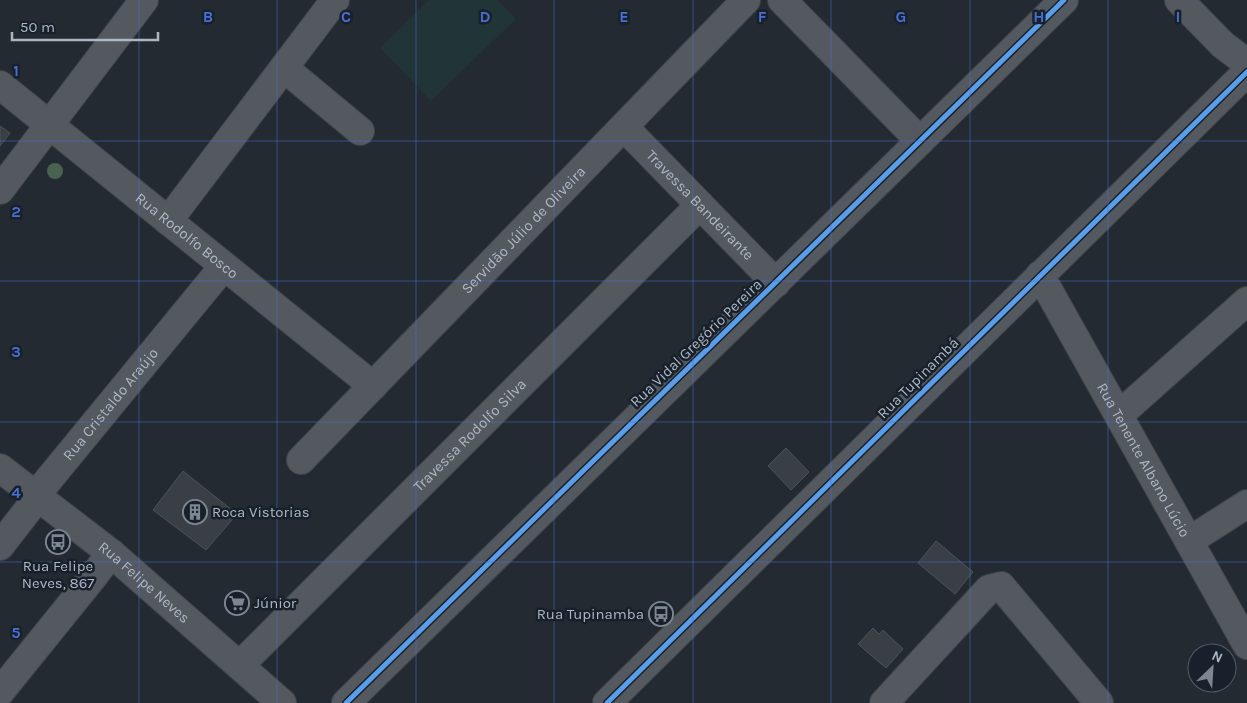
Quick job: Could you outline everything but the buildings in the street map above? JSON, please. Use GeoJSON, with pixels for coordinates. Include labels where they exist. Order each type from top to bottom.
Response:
{"type":"FeatureCollection","features":[{"type":"Feature","properties":{"kind":"street"},"geometry":{"type":"LineString","coordinates":[[0,190],[144,0]]}},
{"type":"Feature","properties":{"kind":"street"},"geometry":{"type":"LineString","coordinates":[[168,221],[335,0]]}},
{"type":"Feature","properties":{"kind":"street","name":"Servidão Júlio de Oliveira"},"geometry":{"type":"LineString","coordinates":[[301,460],[746,0]]}},
{"type":"Feature","properties":{"kind":"street"},"geometry":{"type":"LineString","coordinates":[[782,0],[920,141]]}},
{"type":"Feature","properties":{"kind":"street","name":"Rua Vidal Gregório Pereira"},"geometry":{"type":"LineString","coordinates":[[346,703],[1064,0]]}},
{"type":"Feature","properties":{"kind":"street"},"geometry":{"type":"LineString","coordinates":[[1179,0],[1223,45],[1247,63]]}},
{"type":"Feature","properties":{"kind":"street"},"geometry":{"type":"LineString","coordinates":[[284,68],[360,131]]}},
{"type":"Feature","properties":{"kind":"street","name":"Rua Tupinambá"},"geometry":{"type":"LineString","coordinates":[[607,703],[1247,72]]}},
{"type":"Feature","properties":{"kind":"street","name":"Rua Rodolfo Bosco"},"geometry":{"type":"LineString","coordinates":[[0,85],[372,386]]}},
{"type":"Feature","properties":{"kind":"street","name":"Travessa Bandeirante"},"geometry":{"type":"LineString","coordinates":[[624,127],[776,283]]}},
{"type":"Feature","properties":{"kind":"street","name":"Travessa Rodolfo Silva"},"geometry":{"type":"LineString","coordinates":[[240,665],[700,205]]}},
{"type":"Feature","properties":{"kind":"street","name":"Rua Cristaldo Araújo"},"geometry":{"type":"LineString","coordinates":[[0,546],[38,497],[45,484],[224,266]]}},
{"type":"Feature","properties":{"kind":"street","name":"Rua Tenente Albano Lúcio"},"geometry":{"type":"LineString","coordinates":[[1040,275],[1247,646]]}},
{"type":"Feature","properties":{"kind":"street"},"geometry":{"type":"LineString","coordinates":[[1119,416],[1247,301]]}},
{"type":"Feature","properties":{"kind":"street","name":"Rua Felipe Neves"},"geometry":{"type":"LineString","coordinates":[[0,468],[111,553],[240,665],[275,701]]}},
{"type":"Feature","properties":{"kind":"street"},"geometry":{"type":"LineString","coordinates":[[1189,541],[1247,504]]}},
{"type":"Feature","properties":{"kind":"street"},"geometry":{"type":"LineString","coordinates":[[0,692],[94,578],[111,553]]}},
{"type":"Feature","properties":{"kind":"street"},"geometry":{"type":"LineString","coordinates":[[884,703],[989,589],[1001,586],[1099,703]]}},
{"type":"Feature","properties":{"kind":"shaded area"},"geometry":{"type":"Polygon","coordinates":[[[429,0],[498,0],[516,19],[431,101],[380,48],[429,0]]]}},
{"type":"Feature","properties":{"kind":"cycle path"},"geometry":{"type":"LineString","coordinates":[[346,703],[1064,0]]}},
{"type":"Feature","properties":{"kind":"cycle path"},"geometry":{"type":"LineString","coordinates":[[607,703],[1247,72]]}},
{"type":"Feature","properties":{"kind":"place","name":"Roca Vistorias"},"geometry":{"type":"Point","coordinates":[195,512]}},
{"type":"Feature","properties":{"kind":"place","name":"Rua Felipe Neves, 867"},"geometry":{"type":"Point","coordinates":[58,542]}},
{"type":"Feature","properties":{"kind":"place","name":"Júnior"},"geometry":{"type":"Point","coordinates":[237,603]}},
{"type":"Feature","properties":{"kind":"place","name":"Rua Tupinamba"},"geometry":{"type":"Point","coordinates":[661,614]}}]}
